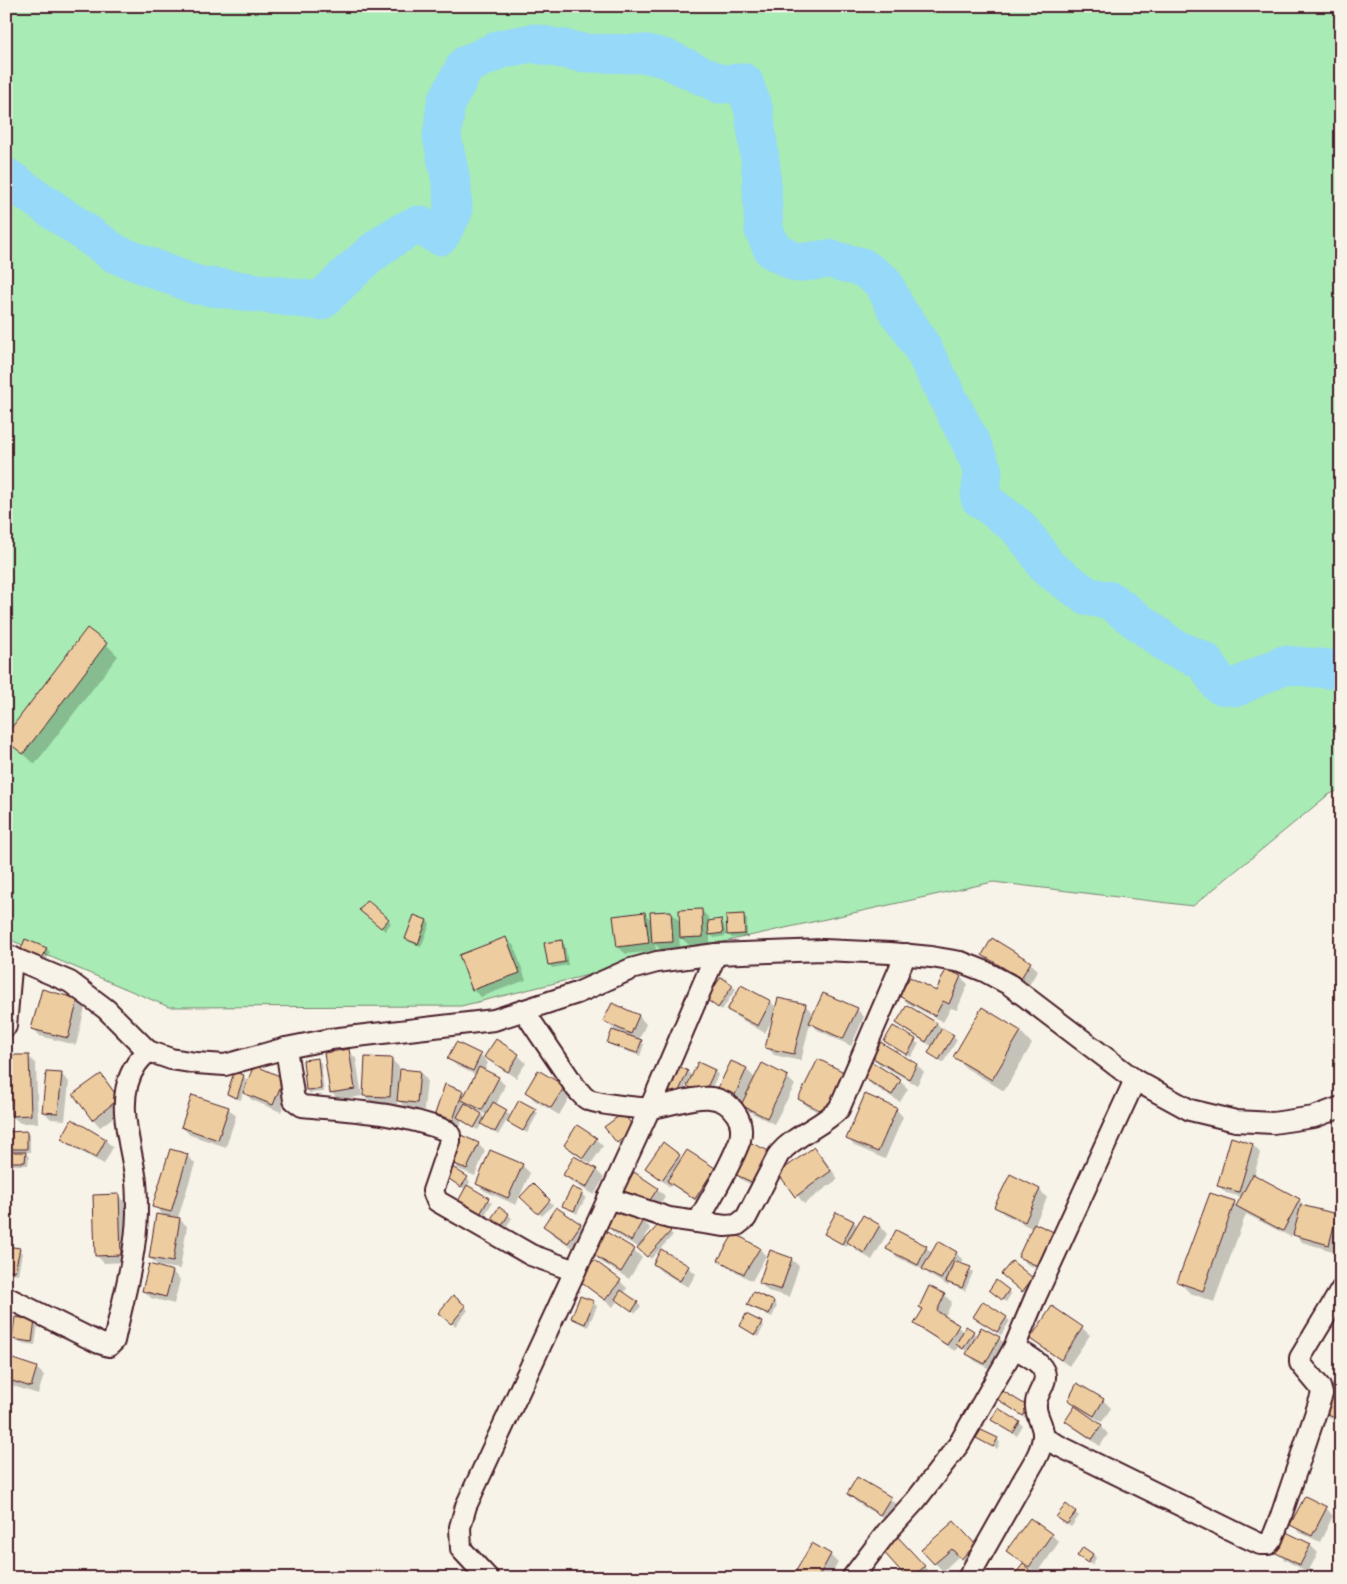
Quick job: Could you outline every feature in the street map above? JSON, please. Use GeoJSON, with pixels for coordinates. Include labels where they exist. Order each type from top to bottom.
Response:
{"type":"FeatureCollection","features":[{"type":"Feature","properties":{"kind":"street"},"geometry":{"type":"LineString","coordinates":[[6,1026],[9,956],[70,982],[106,1008],[148,1051],[171,1059],[225,1065],[286,1048],[331,1039],[494,1020],[576,993],[657,962],[716,954],[823,950],[906,954],[961,962],[1002,980],[1135,1080],[1190,1110],[1236,1121],[1274,1123],[1314,1117],[1341,1106]]}},
{"type":"Feature","properties":{"kind":"street"},"geometry":{"type":"LineString","coordinates":[[488,1578],[461,1549],[460,1527],[466,1506],[650,1108],[716,954]]}},
{"type":"Feature","properties":{"kind":"street"},"geometry":{"type":"LineString","coordinates":[[608,1198],[669,1218],[725,1226],[737,1225],[746,1218],[779,1154],[786,1145],[829,1119],[838,1109],[906,954]]}},
{"type":"Feature","properties":{"kind":"street"},"geometry":{"type":"LineString","coordinates":[[524,1011],[576,1088],[586,1098],[596,1102],[650,1108],[691,1099],[716,1098],[730,1106],[741,1126],[740,1138],[731,1160],[698,1222]]}},
{"type":"Feature","properties":{"kind":"street"},"geometry":{"type":"LineString","coordinates":[[286,1048],[294,1100],[297,1104],[390,1115],[447,1131],[450,1136],[450,1142],[433,1191],[437,1201],[531,1255],[575,1271]]}},
{"type":"Feature","properties":{"kind":"street"},"geometry":{"type":"LineString","coordinates":[[6,1297],[99,1343],[110,1346],[114,1341],[134,1248],[137,1213],[136,1182],[127,1137],[127,1086],[135,1066],[148,1051]]}},
{"type":"Feature","properties":{"kind":"street"},"geometry":{"type":"LineString","coordinates":[[852,1578],[959,1444],[1014,1348],[1135,1080]]}},
{"type":"Feature","properties":{"kind":"street"},"geometry":{"type":"LineString","coordinates":[[1043,1438],[1243,1536],[1260,1544],[1268,1544],[1280,1519],[1322,1394],[1320,1386],[1300,1363],[1300,1358],[1341,1290]]}},
{"type":"Feature","properties":{"kind":"street"},"geometry":{"type":"LineString","coordinates":[[968,1578],[1033,1462],[1043,1438],[1043,1428],[1035,1408],[1036,1400],[1046,1379],[1045,1373],[1041,1366],[1014,1348]]}},
{"type":"Feature","properties":{"kind":"green space"},"geometry":{"type":"Polygon","coordinates":[[[6,6],[1341,6],[1341,789],[1328,795],[1193,906],[993,882],[740,938],[461,1006],[169,1007],[6,938],[6,6]]]}},
{"type":"Feature","properties":{"kind":"building"},"geometry":{"type":"Polygon","coordinates":[[[87,628],[107,643],[23,754],[6,741],[6,735],[87,628]]]}},
{"type":"Feature","properties":{"kind":"building"},"geometry":{"type":"Polygon","coordinates":[[[367,900],[389,919],[381,928],[359,910],[367,900]]]}},
{"type":"Feature","properties":{"kind":"building"},"geometry":{"type":"Polygon","coordinates":[[[702,909],[703,937],[680,938],[679,910],[702,909]]]}},
{"type":"Feature","properties":{"kind":"building"},"geometry":{"type":"Polygon","coordinates":[[[671,911],[673,942],[652,943],[650,912],[671,911]]]}},
{"type":"Feature","properties":{"kind":"building"},"geometry":{"type":"Polygon","coordinates":[[[645,912],[649,943],[617,947],[613,916],[645,912]]]}},
{"type":"Feature","properties":{"kind":"building"},"geometry":{"type":"Polygon","coordinates":[[[744,914],[745,934],[727,935],[726,915],[744,914]]]}},
{"type":"Feature","properties":{"kind":"building"},"geometry":{"type":"Polygon","coordinates":[[[414,915],[427,920],[418,944],[405,939],[414,915]]]}},
{"type":"Feature","properties":{"kind":"building"},"geometry":{"type":"Polygon","coordinates":[[[721,919],[723,933],[709,935],[708,921],[721,919]]]}},
{"type":"Feature","properties":{"kind":"building"},"geometry":{"type":"Polygon","coordinates":[[[506,937],[520,973],[472,990],[459,955],[506,937]]]}},
{"type":"Feature","properties":{"kind":"building"},"geometry":{"type":"Polygon","coordinates":[[[992,938],[1031,962],[1021,978],[982,955],[992,938]]]}},
{"type":"Feature","properties":{"kind":"building"},"geometry":{"type":"Polygon","coordinates":[[[25,939],[47,948],[40,963],[19,954],[25,939]]]}},
{"type":"Feature","properties":{"kind":"building"},"geometry":{"type":"Polygon","coordinates":[[[562,940],[565,962],[548,965],[544,943],[562,940]]]}},
{"type":"Feature","properties":{"kind":"building"},"geometry":{"type":"Polygon","coordinates":[[[946,969],[961,976],[949,1004],[943,1001],[935,1016],[899,996],[910,977],[936,991],[946,969]]]}},
{"type":"Feature","properties":{"kind":"building"},"geometry":{"type":"Polygon","coordinates":[[[721,977],[733,985],[718,1008],[706,999],[721,977]]]}},
{"type":"Feature","properties":{"kind":"building"},"geometry":{"type":"Polygon","coordinates":[[[741,985],[771,1001],[758,1026],[727,1010],[741,985]]]}},
{"type":"Feature","properties":{"kind":"building"},"geometry":{"type":"Polygon","coordinates":[[[42,989],[78,999],[68,1038],[31,1029],[42,989]]]}},
{"type":"Feature","properties":{"kind":"building"},"geometry":{"type":"Polygon","coordinates":[[[823,993],[858,1008],[843,1039],[809,1023],[823,993]]]}},
{"type":"Feature","properties":{"kind":"building"},"geometry":{"type":"Polygon","coordinates":[[[778,998],[806,1004],[794,1054],[765,1048],[778,998]]]}},
{"type":"Feature","properties":{"kind":"building"},"geometry":{"type":"Polygon","coordinates":[[[612,1003],[639,1015],[631,1034],[603,1021],[612,1003]]]}},
{"type":"Feature","properties":{"kind":"building"},"geometry":{"type":"Polygon","coordinates":[[[907,1005],[937,1023],[926,1042],[896,1023],[907,1005]]]}},
{"type":"Feature","properties":{"kind":"building"},"geometry":{"type":"Polygon","coordinates":[[[982,1007],[1021,1031],[992,1080],[953,1057],[982,1007]]]}},
{"type":"Feature","properties":{"kind":"building"},"geometry":{"type":"Polygon","coordinates":[[[893,1026],[916,1039],[907,1055],[884,1041],[893,1026]]]}},
{"type":"Feature","properties":{"kind":"building"},"geometry":{"type":"Polygon","coordinates":[[[942,1028],[954,1035],[939,1060],[928,1053],[942,1028]]]}},
{"type":"Feature","properties":{"kind":"building"},"geometry":{"type":"Polygon","coordinates":[[[612,1030],[642,1040],[637,1053],[607,1043],[612,1030]]]}},
{"type":"Feature","properties":{"kind":"building"},"geometry":{"type":"Polygon","coordinates":[[[496,1039],[519,1054],[508,1072],[484,1057],[496,1039]]]}},
{"type":"Feature","properties":{"kind":"building"},"geometry":{"type":"Polygon","coordinates":[[[877,1040],[917,1064],[909,1079],[868,1055],[877,1040]]]}},
{"type":"Feature","properties":{"kind":"building"},"geometry":{"type":"Polygon","coordinates":[[[456,1042],[481,1054],[473,1071],[447,1059],[456,1042]]]}},
{"type":"Feature","properties":{"kind":"building"},"geometry":{"type":"Polygon","coordinates":[[[349,1049],[355,1089],[330,1093],[324,1053],[349,1049]]]}},
{"type":"Feature","properties":{"kind":"building"},"geometry":{"type":"Polygon","coordinates":[[[9,1055],[29,1055],[31,1115],[11,1116],[9,1055]]]}},
{"type":"Feature","properties":{"kind":"building"},"geometry":{"type":"Polygon","coordinates":[[[365,1057],[392,1058],[390,1097],[363,1096],[365,1057]]]}},
{"type":"Feature","properties":{"kind":"building"},"geometry":{"type":"Polygon","coordinates":[[[318,1058],[321,1089],[306,1090],[303,1060],[318,1058]]]}},
{"type":"Feature","properties":{"kind":"building"},"geometry":{"type":"Polygon","coordinates":[[[818,1059],[846,1073],[825,1113],[798,1099],[818,1059]]]}},
{"type":"Feature","properties":{"kind":"building"},"geometry":{"type":"Polygon","coordinates":[[[731,1061],[747,1068],[734,1097],[717,1090],[731,1061]]]}},
{"type":"Feature","properties":{"kind":"building"},"geometry":{"type":"Polygon","coordinates":[[[698,1062],[715,1070],[704,1094],[687,1086],[698,1062]]]}},
{"type":"Feature","properties":{"kind":"building"},"geometry":{"type":"Polygon","coordinates":[[[872,1062],[901,1080],[892,1095],[862,1077],[872,1062]]]}},
{"type":"Feature","properties":{"kind":"building"},"geometry":{"type":"Polygon","coordinates":[[[762,1063],[788,1076],[767,1118],[741,1105],[762,1063]]]}},
{"type":"Feature","properties":{"kind":"building"},"geometry":{"type":"Polygon","coordinates":[[[254,1065],[284,1078],[273,1105],[243,1093],[254,1065]]]}},
{"type":"Feature","properties":{"kind":"building"},"geometry":{"type":"Polygon","coordinates":[[[679,1066],[688,1071],[675,1100],[665,1096],[679,1066]]]}},
{"type":"Feature","properties":{"kind":"building"},"geometry":{"type":"Polygon","coordinates":[[[479,1067],[499,1077],[482,1110],[462,1100],[479,1067]]]}},
{"type":"Feature","properties":{"kind":"building"},"geometry":{"type":"Polygon","coordinates":[[[400,1069],[420,1071],[417,1103],[397,1101],[400,1069]]]}},
{"type":"Feature","properties":{"kind":"building"},"geometry":{"type":"Polygon","coordinates":[[[538,1070],[565,1086],[551,1108],[525,1092],[538,1070]]]}},
{"type":"Feature","properties":{"kind":"building"},"geometry":{"type":"Polygon","coordinates":[[[46,1072],[62,1073],[58,1113],[42,1112],[46,1072]]]}},
{"type":"Feature","properties":{"kind":"building"},"geometry":{"type":"Polygon","coordinates":[[[234,1072],[244,1075],[237,1098],[227,1094],[234,1072]]]}},
{"type":"Feature","properties":{"kind":"building"},"geometry":{"type":"Polygon","coordinates":[[[101,1074],[119,1099],[92,1120],[73,1094],[101,1074]]]}},
{"type":"Feature","properties":{"kind":"building"},"geometry":{"type":"Polygon","coordinates":[[[445,1084],[463,1091],[453,1120],[435,1114],[445,1084]]]}},
{"type":"Feature","properties":{"kind":"building"},"geometry":{"type":"Polygon","coordinates":[[[865,1094],[897,1108],[878,1152],[846,1139],[865,1094]]]}},
{"type":"Feature","properties":{"kind":"building"},"geometry":{"type":"Polygon","coordinates":[[[192,1095],[229,1107],[218,1140],[181,1127],[192,1095]]]}},
{"type":"Feature","properties":{"kind":"building"},"geometry":{"type":"Polygon","coordinates":[[[519,1100],[536,1109],[523,1131],[507,1122],[519,1100]]]}},
{"type":"Feature","properties":{"kind":"building"},"geometry":{"type":"Polygon","coordinates":[[[493,1102],[507,1110],[495,1132],[481,1124],[493,1102]]]}},
{"type":"Feature","properties":{"kind":"building"},"geometry":{"type":"Polygon","coordinates":[[[465,1103],[482,1114],[474,1128],[457,1117],[465,1103]]]}},
{"type":"Feature","properties":{"kind":"building"},"geometry":{"type":"Polygon","coordinates":[[[623,1113],[635,1129],[617,1143],[604,1127],[623,1113]]]}},
{"type":"Feature","properties":{"kind":"building"},"geometry":{"type":"Polygon","coordinates":[[[72,1119],[106,1139],[96,1158],[61,1139],[72,1119]]]}},
{"type":"Feature","properties":{"kind":"building"},"geometry":{"type":"Polygon","coordinates":[[[577,1125],[597,1138],[583,1158],[564,1145],[577,1125]]]}},
{"type":"Feature","properties":{"kind":"building"},"geometry":{"type":"Polygon","coordinates":[[[27,1131],[27,1149],[6,1149],[6,1132],[27,1131]]]}},
{"type":"Feature","properties":{"kind":"building"},"geometry":{"type":"Polygon","coordinates":[[[461,1135],[479,1143],[467,1169],[449,1162],[461,1135]]]}},
{"type":"Feature","properties":{"kind":"building"},"geometry":{"type":"Polygon","coordinates":[[[1231,1137],[1253,1144],[1239,1192],[1217,1186],[1231,1137]]]}},
{"type":"Feature","properties":{"kind":"building"},"geometry":{"type":"Polygon","coordinates":[[[747,1141],[771,1152],[756,1184],[732,1173],[747,1141]]]}},
{"type":"Feature","properties":{"kind":"building"},"geometry":{"type":"Polygon","coordinates":[[[663,1142],[680,1155],[662,1180],[645,1168],[663,1142]]]}},
{"type":"Feature","properties":{"kind":"building"},"geometry":{"type":"Polygon","coordinates":[[[814,1147],[831,1171],[795,1197],[778,1173],[814,1147]]]}},
{"type":"Feature","properties":{"kind":"building"},"geometry":{"type":"Polygon","coordinates":[[[170,1149],[188,1154],[171,1212],[152,1207],[170,1149]]]}},
{"type":"Feature","properties":{"kind":"building"},"geometry":{"type":"Polygon","coordinates":[[[490,1150],[523,1164],[508,1198],[476,1184],[490,1150]]]}},
{"type":"Feature","properties":{"kind":"building"},"geometry":{"type":"Polygon","coordinates":[[[687,1150],[715,1168],[695,1199],[667,1181],[687,1150]]]}},
{"type":"Feature","properties":{"kind":"building"},"geometry":{"type":"Polygon","coordinates":[[[6,1152],[26,1152],[25,1162],[6,1162],[6,1152]]]}},
{"type":"Feature","properties":{"kind":"building"},"geometry":{"type":"Polygon","coordinates":[[[574,1156],[597,1169],[586,1188],[563,1175],[574,1156]]]}},
{"type":"Feature","properties":{"kind":"building"},"geometry":{"type":"Polygon","coordinates":[[[449,1165],[468,1177],[461,1187],[443,1175],[449,1165]]]}},
{"type":"Feature","properties":{"kind":"building"},"geometry":{"type":"Polygon","coordinates":[[[634,1172],[658,1188],[645,1208],[621,1193],[634,1172]]]}},
{"type":"Feature","properties":{"kind":"building"},"geometry":{"type":"Polygon","coordinates":[[[1010,1174],[1040,1189],[1025,1222],[994,1207],[1010,1174]]]}},
{"type":"Feature","properties":{"kind":"building"},"geometry":{"type":"Polygon","coordinates":[[[1253,1174],[1300,1199],[1283,1231],[1236,1206],[1253,1174]]]}},
{"type":"Feature","properties":{"kind":"building"},"geometry":{"type":"Polygon","coordinates":[[[533,1183],[550,1200],[538,1214],[520,1197],[533,1183]]]}},
{"type":"Feature","properties":{"kind":"building"},"geometry":{"type":"Polygon","coordinates":[[[467,1185],[489,1198],[479,1216],[457,1203],[467,1185]]]}},
{"type":"Feature","properties":{"kind":"building"},"geometry":{"type":"Polygon","coordinates":[[[572,1187],[583,1192],[574,1211],[562,1206],[572,1187]]]}},
{"type":"Feature","properties":{"kind":"building"},"geometry":{"type":"Polygon","coordinates":[[[1210,1193],[1235,1201],[1203,1291],[1177,1282],[1210,1193]]]}},
{"type":"Feature","properties":{"kind":"building"},"geometry":{"type":"Polygon","coordinates":[[[119,1194],[121,1255],[95,1256],[93,1195],[119,1194]]]}},
{"type":"Feature","properties":{"kind":"building"},"geometry":{"type":"Polygon","coordinates":[[[617,1205],[643,1220],[631,1241],[605,1225],[617,1205]]]}},
{"type":"Feature","properties":{"kind":"building"},"geometry":{"type":"Polygon","coordinates":[[[1301,1205],[1337,1214],[1329,1245],[1293,1235],[1301,1205]]]}},
{"type":"Feature","properties":{"kind":"building"},"geometry":{"type":"Polygon","coordinates":[[[499,1207],[509,1214],[499,1230],[488,1223],[499,1207]]]}},
{"type":"Feature","properties":{"kind":"building"},"geometry":{"type":"Polygon","coordinates":[[[556,1207],[581,1224],[568,1243],[543,1226],[556,1207]]]}},
{"type":"Feature","properties":{"kind":"building"},"geometry":{"type":"Polygon","coordinates":[[[836,1212],[854,1221],[842,1244],[824,1234],[836,1212]]]}},
{"type":"Feature","properties":{"kind":"building"},"geometry":{"type":"Polygon","coordinates":[[[156,1214],[180,1218],[173,1262],[149,1258],[156,1214]]]}},
{"type":"Feature","properties":{"kind":"building"},"geometry":{"type":"Polygon","coordinates":[[[863,1215],[880,1225],[864,1253],[847,1242],[863,1215]]]}},
{"type":"Feature","properties":{"kind":"building"},"geometry":{"type":"Polygon","coordinates":[[[661,1222],[671,1231],[647,1257],[637,1248],[661,1222]]]}},
{"type":"Feature","properties":{"kind":"building"},"geometry":{"type":"Polygon","coordinates":[[[1034,1223],[1056,1233],[1040,1267],[1018,1257],[1034,1223]]]}},
{"type":"Feature","properties":{"kind":"building"},"geometry":{"type":"Polygon","coordinates":[[[896,1230],[927,1246],[918,1265],[886,1249],[896,1230]]]}},
{"type":"Feature","properties":{"kind":"building"},"geometry":{"type":"Polygon","coordinates":[[[605,1231],[635,1249],[621,1272],[591,1253],[605,1231]]]}},
{"type":"Feature","properties":{"kind":"building"},"geometry":{"type":"Polygon","coordinates":[[[734,1233],[760,1248],[744,1274],[718,1260],[734,1233]]]}},
{"type":"Feature","properties":{"kind":"building"},"geometry":{"type":"Polygon","coordinates":[[[938,1241],[957,1252],[941,1279],[922,1269],[938,1241]]]}},
{"type":"Feature","properties":{"kind":"building"},"geometry":{"type":"Polygon","coordinates":[[[6,1246],[20,1248],[15,1271],[6,1269],[6,1246]]]}},
{"type":"Feature","properties":{"kind":"building"},"geometry":{"type":"Polygon","coordinates":[[[661,1249],[689,1266],[680,1281],[653,1264],[661,1249]]]}},
{"type":"Feature","properties":{"kind":"building"},"geometry":{"type":"Polygon","coordinates":[[[770,1250],[792,1258],[781,1290],[759,1283],[770,1250]]]}},
{"type":"Feature","properties":{"kind":"building"},"geometry":{"type":"Polygon","coordinates":[[[594,1260],[621,1280],[605,1300],[579,1281],[594,1260]]]}},
{"type":"Feature","properties":{"kind":"building"},"geometry":{"type":"Polygon","coordinates":[[[954,1261],[971,1267],[962,1288],[946,1282],[954,1261]]]}},
{"type":"Feature","properties":{"kind":"building"},"geometry":{"type":"Polygon","coordinates":[[[1012,1261],[1033,1278],[1022,1292],[1001,1274],[1012,1261]]]}},
{"type":"Feature","properties":{"kind":"building"},"geometry":{"type":"Polygon","coordinates":[[[149,1264],[173,1271],[166,1297],[142,1291],[149,1264]]]}},
{"type":"Feature","properties":{"kind":"building"},"geometry":{"type":"Polygon","coordinates":[[[996,1280],[1009,1290],[1002,1300],[989,1290],[996,1280]]]}},
{"type":"Feature","properties":{"kind":"building"},"geometry":{"type":"Polygon","coordinates":[[[929,1286],[945,1294],[937,1311],[959,1325],[947,1345],[914,1324],[923,1309],[919,1307],[929,1286]]]}},
{"type":"Feature","properties":{"kind":"building"},"geometry":{"type":"Polygon","coordinates":[[[621,1290],[638,1302],[632,1311],[615,1299],[621,1290]]]}},
{"type":"Feature","properties":{"kind":"building"},"geometry":{"type":"Polygon","coordinates":[[[753,1292],[774,1301],[769,1314],[747,1305],[753,1292]]]}},
{"type":"Feature","properties":{"kind":"building"},"geometry":{"type":"Polygon","coordinates":[[[453,1295],[466,1306],[451,1324],[438,1313],[453,1295]]]}},
{"type":"Feature","properties":{"kind":"building"},"geometry":{"type":"Polygon","coordinates":[[[580,1296],[594,1301],[585,1324],[571,1318],[580,1296]]]}},
{"type":"Feature","properties":{"kind":"building"},"geometry":{"type":"Polygon","coordinates":[[[983,1301],[1007,1317],[997,1332],[973,1317],[983,1301]]]}},
{"type":"Feature","properties":{"kind":"building"},"geometry":{"type":"Polygon","coordinates":[[[1052,1306],[1083,1327],[1061,1360],[1030,1339],[1052,1306]]]}},
{"type":"Feature","properties":{"kind":"building"},"geometry":{"type":"Polygon","coordinates":[[[746,1314],[762,1322],[755,1335],[740,1326],[746,1314]]]}},
{"type":"Feature","properties":{"kind":"building"},"geometry":{"type":"Polygon","coordinates":[[[15,1317],[35,1320],[32,1342],[12,1339],[15,1317]]]}},
{"type":"Feature","properties":{"kind":"building"},"geometry":{"type":"Polygon","coordinates":[[[966,1326],[974,1331],[963,1349],[956,1344],[966,1326]]]}},
{"type":"Feature","properties":{"kind":"building"},"geometry":{"type":"Polygon","coordinates":[[[981,1327],[1000,1337],[985,1364],[966,1354],[981,1327]]]}},
{"type":"Feature","properties":{"kind":"building"},"geometry":{"type":"Polygon","coordinates":[[[10,1358],[37,1367],[31,1387],[6,1379],[6,1370],[10,1358]]]}},
{"type":"Feature","properties":{"kind":"building"},"geometry":{"type":"Polygon","coordinates":[[[1341,1368],[1341,1420],[1322,1411],[1341,1368]]]}},
{"type":"Feature","properties":{"kind":"building"},"geometry":{"type":"Polygon","coordinates":[[[1077,1383],[1104,1399],[1094,1416],[1068,1400],[1077,1383]]]}},
{"type":"Feature","properties":{"kind":"building"},"geometry":{"type":"Polygon","coordinates":[[[1003,1391],[1029,1407],[1023,1416],[997,1399],[1003,1391]]]}},
{"type":"Feature","properties":{"kind":"building"},"geometry":{"type":"Polygon","coordinates":[[[1075,1406],[1102,1425],[1092,1439],[1065,1421],[1075,1406]]]}},
{"type":"Feature","properties":{"kind":"building"},"geometry":{"type":"Polygon","coordinates":[[[998,1408],[1020,1422],[1013,1433],[991,1420],[998,1408]]]}},
{"type":"Feature","properties":{"kind":"building"},"geometry":{"type":"Polygon","coordinates":[[[981,1430],[998,1438],[993,1447],[976,1438],[981,1430]]]}},
{"type":"Feature","properties":{"kind":"building"},"geometry":{"type":"Polygon","coordinates":[[[857,1477],[891,1497],[880,1515],[847,1494],[857,1477]]]}},
{"type":"Feature","properties":{"kind":"building"},"geometry":{"type":"Polygon","coordinates":[[[1305,1496],[1327,1507],[1312,1536],[1290,1525],[1305,1496]]]}},
{"type":"Feature","properties":{"kind":"building"},"geometry":{"type":"Polygon","coordinates":[[[1066,1504],[1076,1512],[1067,1524],[1056,1517],[1066,1504]]]}},
{"type":"Feature","properties":{"kind":"building"},"geometry":{"type":"Polygon","coordinates":[[[1030,1518],[1052,1534],[1029,1567],[1006,1551],[1030,1518]]]}},
{"type":"Feature","properties":{"kind":"building"},"geometry":{"type":"Polygon","coordinates":[[[954,1521],[976,1545],[961,1559],[952,1549],[934,1564],[921,1550],[954,1521]]]}},
{"type":"Feature","properties":{"kind":"building"},"geometry":{"type":"Polygon","coordinates":[[[1286,1532],[1311,1544],[1300,1565],[1276,1553],[1286,1532]]]}},
{"type":"Feature","properties":{"kind":"building"},"geometry":{"type":"Polygon","coordinates":[[[897,1536],[925,1566],[912,1578],[907,1578],[881,1549],[897,1536]]]}},
{"type":"Feature","properties":{"kind":"building"},"geometry":{"type":"Polygon","coordinates":[[[812,1543],[831,1554],[818,1578],[792,1578],[812,1543]]]}},
{"type":"Feature","properties":{"kind":"building"},"geometry":{"type":"Polygon","coordinates":[[[1083,1547],[1093,1554],[1088,1563],[1077,1556],[1083,1547]]]}},
{"type":"Feature","properties":{"kind":"building"},"geometry":{"type":"Polygon","coordinates":[[[1023,1564],[1039,1578],[1012,1578],[1023,1564]]]}},
{"type":"Feature","properties":{"kind":"waterway"},"geometry":{"type":"LineString","coordinates":[[6,177],[116,254],[196,285],[320,301],[366,258],[405,231],[419,225],[440,236],[453,212],[452,186],[442,137],[446,103],[466,65],[501,49],[531,43],[584,53],[648,54],[667,59],[720,84],[744,83],[754,111],[761,168],[764,230],[773,250],[797,263],[828,259],[862,267],[883,282],[898,312],[922,347],[972,445],[983,471],[980,498],[1017,526],[1035,548],[1047,567],[1087,596],[1111,601],[1172,647],[1204,661],[1220,685],[1237,687],[1283,665],[1341,670]]}}]}
